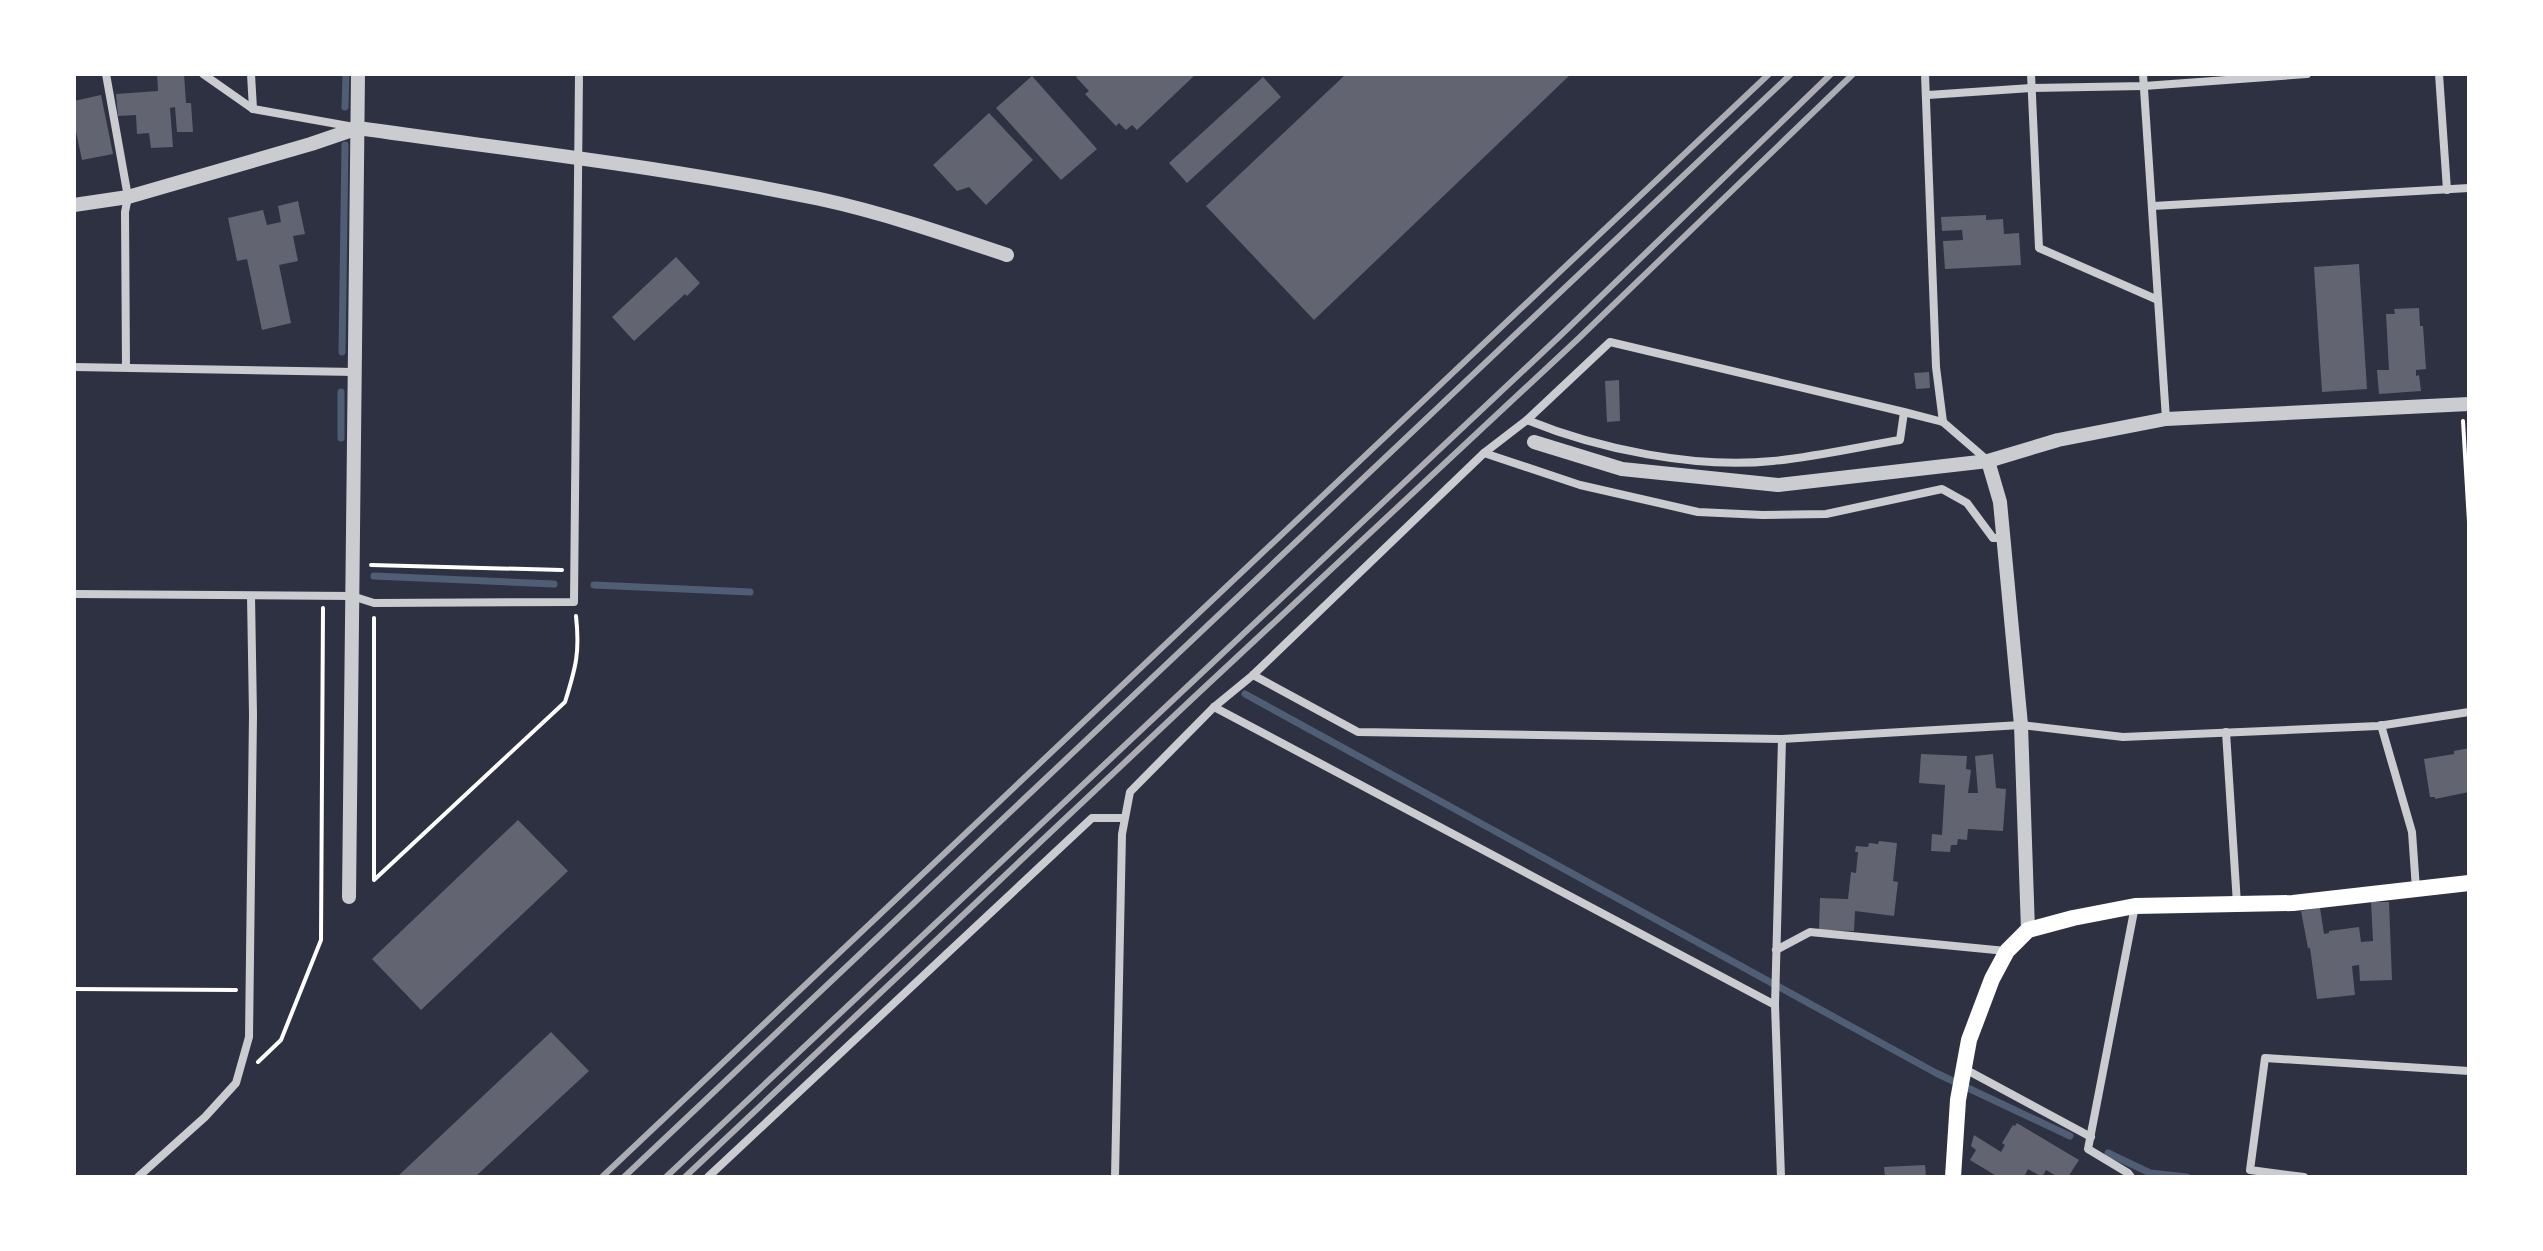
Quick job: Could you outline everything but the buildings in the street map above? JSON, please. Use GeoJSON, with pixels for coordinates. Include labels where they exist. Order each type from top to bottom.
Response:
{"type":"FeatureCollection","features":[{"type":"Feature","properties":{"kind":"main road"},"geometry":{"type":"LineString","coordinates":[[1953,1177],[1958,1100],[1969,1040],[1992,979],[2007,951],[2028,930],[2135,906],[2293,903],[2469,883]]}},
{"type":"Feature","properties":{"kind":"street"},"geometry":{"type":"LineString","coordinates":[[106,74],[128,197],[125,212],[126,367]]}},
{"type":"Feature","properties":{"kind":"street"},"geometry":{"type":"LineString","coordinates":[[203,74],[253,109],[358,128],[709,178],[821,199],[897,218],[1007,255]]}},
{"type":"Feature","properties":{"kind":"street"},"geometry":{"type":"LineString","coordinates":[[251,74],[253,109]]}},
{"type":"Feature","properties":{"kind":"street"},"geometry":{"type":"LineString","coordinates":[[349,897],[358,74]]}},
{"type":"Feature","properties":{"kind":"street"},"geometry":{"type":"LineString","coordinates":[[74,594],[352,596],[374,603],[574,602],[579,74]]}},
{"type":"Feature","properties":{"kind":"street"},"geometry":{"type":"LineString","coordinates":[[1925,74],[1936,367],[1943,422]]}},
{"type":"Feature","properties":{"kind":"street"},"geometry":{"type":"LineString","coordinates":[[2031,74],[2039,248],[2158,300]]}},
{"type":"Feature","properties":{"kind":"street"},"geometry":{"type":"LineString","coordinates":[[2143,74],[2166,419]]}},
{"type":"Feature","properties":{"kind":"street"},"geometry":{"type":"LineString","coordinates":[[1928,95],[2031,88],[2144,86],[2307,74]]}},
{"type":"Feature","properties":{"kind":"street"},"geometry":{"type":"LineString","coordinates":[[2439,74],[2447,190]]}},
{"type":"Feature","properties":{"kind":"street"},"geometry":{"type":"LineString","coordinates":[[74,205],[128,197],[358,128]]}},
{"type":"Feature","properties":{"kind":"street"},"geometry":{"type":"LineString","coordinates":[[2153,206],[2469,188]]}},
{"type":"Feature","properties":{"kind":"street"},"geometry":{"type":"LineString","coordinates":[[1115,1177],[1124,818],[1130,792],[1214,707],[1253,675],[1484,453],[1527,420],[1610,342],[1943,422],[1988,461],[2000,502],[2021,725],[2028,930]]}},
{"type":"Feature","properties":{"kind":"street"},"geometry":{"type":"LineString","coordinates":[[74,367],[355,372]]}},
{"type":"Feature","properties":{"kind":"street"},"geometry":{"type":"LineString","coordinates":[[1534,442],[1622,469],[1778,485],[1988,461],[2058,440],[2166,419],[2465,404]]}},
{"type":"Feature","properties":{"kind":"street"},"geometry":{"type":"LineString","coordinates":[[1527,420],[1596,443],[1702,462],[1772,461],[1900,440],[1904,412]]}},
{"type":"Feature","properties":{"kind":"street"},"geometry":{"type":"LineString","coordinates":[[1484,453],[1580,485],[1698,512],[1826,514],[1942,489],[1967,503],[1993,538],[2003,538]]}},
{"type":"Feature","properties":{"kind":"street"},"geometry":{"type":"LineString","coordinates":[[138,1177],[205,1117],[236,1083],[249,1037],[253,715],[251,596]]}},
{"type":"Feature","properties":{"kind":"street"},"geometry":{"type":"LineString","coordinates":[[1253,675],[1358,732],[1782,739],[2021,725],[2123,737],[2381,725],[2469,712]]}},
{"type":"Feature","properties":{"kind":"street"},"geometry":{"type":"LineString","coordinates":[[1214,707],[1775,1005]]}},
{"type":"Feature","properties":{"kind":"street"},"geometry":{"type":"LineString","coordinates":[[2381,725],[2412,832],[2416,889]]}},
{"type":"Feature","properties":{"kind":"street"},"geometry":{"type":"LineString","coordinates":[[2226,732],[2237,904]]}},
{"type":"Feature","properties":{"kind":"street"},"geometry":{"type":"LineString","coordinates":[[1781,1177],[1775,1005],[1782,739]]}},
{"type":"Feature","properties":{"kind":"street"},"geometry":{"type":"LineString","coordinates":[[708,1177],[1092,818],[1124,818]]}},
{"type":"Feature","properties":{"kind":"street"},"geometry":{"type":"LineString","coordinates":[[2131,1177],[2088,1149],[2135,906]]}},
{"type":"Feature","properties":{"kind":"street"},"geometry":{"type":"LineString","coordinates":[[1776,950],[1810,932],[2007,951]]}},
{"type":"Feature","properties":{"kind":"street"},"geometry":{"type":"LineString","coordinates":[[2304,1177],[2250,1174],[2265,1058],[2469,1071]]}},
{"type":"Feature","properties":{"kind":"street"},"geometry":{"type":"LineString","coordinates":[[1962,1070],[2091,1137]]}},
{"type":"Feature","properties":{"kind":"path"},"geometry":{"type":"LineString","coordinates":[[2465,404],[2469,522]]}},
{"type":"Feature","properties":{"kind":"path"},"geometry":{"type":"LineString","coordinates":[[353,564],[574,570]]}},
{"type":"Feature","properties":{"kind":"path"},"geometry":{"type":"LineString","coordinates":[[236,1083],[281,1040],[321,940],[323,596]]}},
{"type":"Feature","properties":{"kind":"path"},"geometry":{"type":"LineString","coordinates":[[374,603],[374,880],[565,702],[576,667],[579,644],[574,602]]}},
{"type":"Feature","properties":{"kind":"path"},"geometry":{"type":"LineString","coordinates":[[74,989],[248,990]]}},
{"type":"Feature","properties":{"kind":"waterway"},"geometry":{"type":"LineString","coordinates":[[345,107],[346,74]]}},
{"type":"Feature","properties":{"kind":"waterway"},"geometry":{"type":"LineString","coordinates":[[342,352],[345,145]]}},
{"type":"Feature","properties":{"kind":"waterway"},"geometry":{"type":"LineString","coordinates":[[341,392],[341,438]]}},
{"type":"Feature","properties":{"kind":"waterway"},"geometry":{"type":"LineString","coordinates":[[374,576],[554,584]]}},
{"type":"Feature","properties":{"kind":"waterway"},"geometry":{"type":"LineString","coordinates":[[594,585],[750,592]]}},
{"type":"Feature","properties":{"kind":"waterway"},"geometry":{"type":"LineString","coordinates":[[1245,694],[1936,1073],[2070,1136]]}},
{"type":"Feature","properties":{"kind":"waterway"},"geometry":{"type":"LineString","coordinates":[[2108,1153],[2150,1173],[2187,1177]]}},
{"type":"Feature","properties":{"kind":"railway"},"geometry":{"type":"LineString","coordinates":[[602,1177],[1769,74]]}},
{"type":"Feature","properties":{"kind":"railway"},"geometry":{"type":"LineString","coordinates":[[624,1177],[1791,74]]}},
{"type":"Feature","properties":{"kind":"railway"},"geometry":{"type":"LineString","coordinates":[[666,1177],[1561,335],[1831,74]]}},
{"type":"Feature","properties":{"kind":"railway"},"geometry":{"type":"LineString","coordinates":[[685,1177],[1579,338],[1853,74]]}}]}
